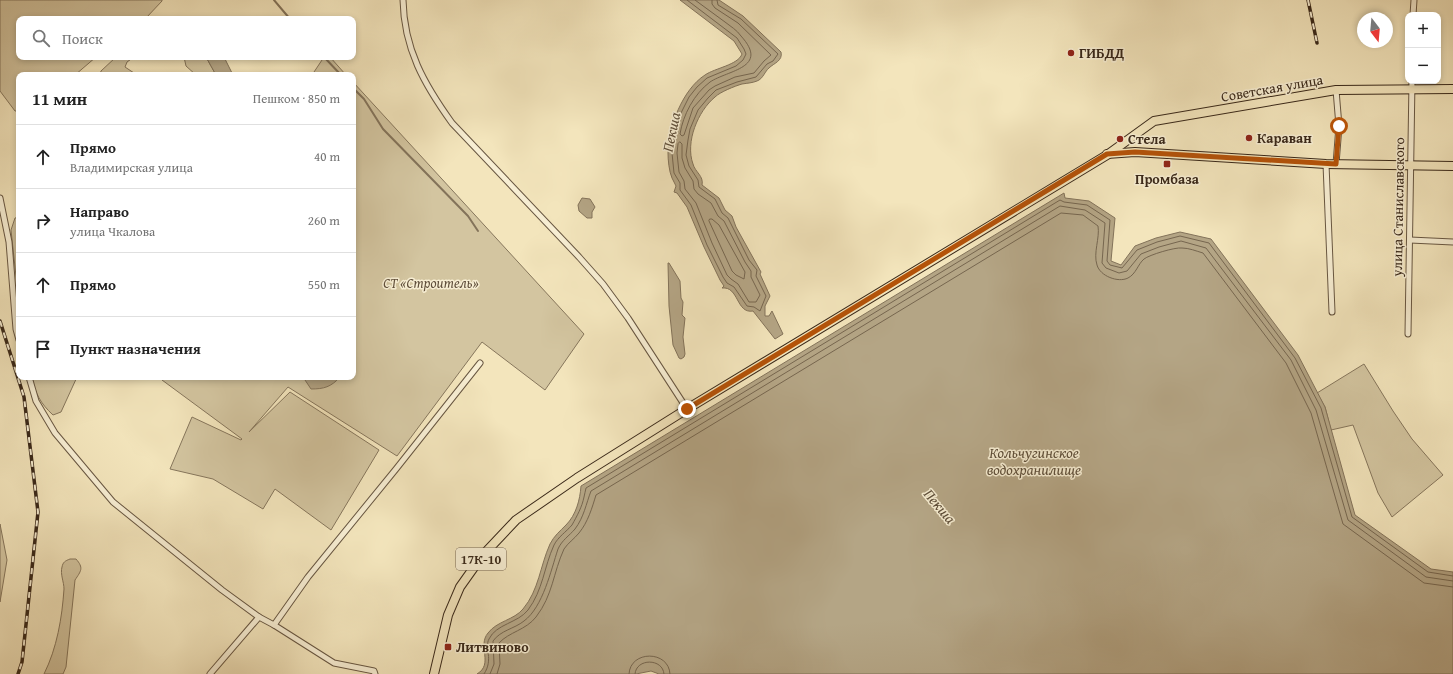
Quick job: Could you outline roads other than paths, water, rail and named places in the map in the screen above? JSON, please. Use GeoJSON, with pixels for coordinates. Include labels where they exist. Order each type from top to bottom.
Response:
{"type":"FeatureCollection","features":[{"type":"Feature","properties":{"kind":"main road","name":"Советская улица"},"geometry":{"type":"LineString","coordinates":[[434,674],[448,615],[460,587],[496,541],[516,520],[577,478],[687,409],[1107,154],[1154,121],[1336,90],[1412,85],[1453,89]]}},
{"type":"Feature","properties":{"kind":"main road"},"geometry":{"type":"LineString","coordinates":[[1107,154],[1135,152],[1326,164],[1453,166]]}},
{"type":"Feature","properties":{"kind":"street"},"geometry":{"type":"LineString","coordinates":[[403,0],[403,20],[409,44],[423,79],[439,105],[452,123],[579,256],[603,284],[628,318],[687,409]]}},
{"type":"Feature","properties":{"kind":"street"},"geometry":{"type":"LineString","coordinates":[[1413,12],[1414,0]]}},
{"type":"Feature","properties":{"kind":"street","name":"улица Станиславского"},"geometry":{"type":"LineString","coordinates":[[1408,334],[1412,85]]}},
{"type":"Feature","properties":{"kind":"street"},"geometry":{"type":"LineString","coordinates":[[1336,90],[1339,126],[1336,164]]}},
{"type":"Feature","properties":{"kind":"street"},"geometry":{"type":"LineString","coordinates":[[1326,164],[1332,312]]}},
{"type":"Feature","properties":{"kind":"street"},"geometry":{"type":"LineString","coordinates":[[0,198],[9,242],[16,328]]}},
{"type":"Feature","properties":{"kind":"street"},"geometry":{"type":"LineString","coordinates":[[1410,240],[1453,242]]}},
{"type":"Feature","properties":{"kind":"street"},"geometry":{"type":"LineString","coordinates":[[274,625],[308,577],[480,363]]}},
{"type":"Feature","properties":{"kind":"street"},"geometry":{"type":"LineString","coordinates":[[30,380],[36,401],[55,433],[114,502],[216,585],[259,617],[334,663],[374,671],[376,674]]}},
{"type":"Feature","properties":{"kind":"street"},"geometry":{"type":"LineString","coordinates":[[210,674],[259,617]]}},
{"type":"Feature","properties":{"kind":"water","name":"Пекша"},"geometry":{"type":"Polygon","coordinates":[[[680,0],[719,0],[743,16],[781,52],[781,58],[768,69],[759,80],[728,89],[717,95],[709,103],[698,119],[692,137],[691,146],[693,164],[702,179],[702,185],[719,198],[725,210],[732,216],[736,227],[761,272],[760,274],[770,296],[765,306],[765,316],[769,316],[772,311],[783,334],[775,339],[753,311],[747,311],[740,305],[732,291],[722,288],[724,286],[704,247],[687,207],[677,193],[674,192],[676,186],[670,172],[668,153],[671,132],[678,110],[690,89],[697,81],[705,75],[736,61],[742,54],[734,41],[680,0]]]}},
{"type":"Feature","properties":{"kind":"water"},"geometry":{"type":"Polygon","coordinates":[[[208,60],[226,60],[232,72],[214,72],[208,60]]]}},
{"type":"Feature","properties":{"kind":"water","name":"Кольчугинское водохранилище"},"geometry":{"type":"Polygon","coordinates":[[[1064,193],[1065,198],[1089,201],[1115,218],[1111,261],[1121,265],[1135,246],[1156,238],[1180,232],[1211,239],[1298,355],[1325,407],[1355,515],[1431,569],[1453,572],[1453,674],[659,674],[651,671],[636,674],[477,674],[482,670],[484,665],[485,638],[496,626],[519,613],[528,602],[533,594],[550,544],[575,512],[580,497],[581,486],[1064,193]]]}},
{"type":"Feature","properties":{"kind":"water"},"geometry":{"type":"Polygon","coordinates":[[[582,198],[590,199],[595,207],[592,212],[592,218],[587,218],[579,211],[578,205],[582,198]]]}},
{"type":"Feature","properties":{"kind":"water"},"geometry":{"type":"Polygon","coordinates":[[[668,263],[680,281],[681,298],[683,302],[682,315],[685,318],[683,337],[685,354],[681,359],[679,358],[673,345],[669,306],[668,263]]]}},
{"type":"Feature","properties":{"kind":"water"},"geometry":{"type":"Polygon","coordinates":[[[305,380],[337,380],[327,387],[311,389],[305,380]]]}},
{"type":"Feature","properties":{"kind":"waterway"},"geometry":{"type":"LineString","coordinates":[[274,0],[287,16]]}},
{"type":"Feature","properties":{"kind":"waterway"},"geometry":{"type":"LineString","coordinates":[[327,60],[338,72]]}},
{"type":"Feature","properties":{"kind":"waterway"},"geometry":{"type":"LineString","coordinates":[[356,91],[364,99],[383,129],[468,216],[478,231]]}},
{"type":"Feature","properties":{"kind":"railway"},"geometry":{"type":"LineString","coordinates":[[1308,0],[1317,43]]}},
{"type":"Feature","properties":{"kind":"railway"},"geometry":{"type":"LineString","coordinates":[[0,321],[16,372]]}},
{"type":"Feature","properties":{"kind":"railway"},"geometry":{"type":"LineString","coordinates":[[18,674],[22,662],[38,512],[24,397],[19,380]]}},
{"type":"Feature","properties":{"kind":"place","name":"ГИБДД"},"geometry":{"type":"Point","coordinates":[1071,53]}},
{"type":"Feature","properties":{"kind":"place","name":"Караван"},"geometry":{"type":"Point","coordinates":[1249,138]}},
{"type":"Feature","properties":{"kind":"place","name":"Стела"},"geometry":{"type":"Point","coordinates":[1120,139]}},
{"type":"Feature","properties":{"kind":"place","name":"Промбаза"},"geometry":{"type":"Point","coordinates":[1167,164]}},
{"type":"Feature","properties":{"kind":"place","name":"Литвиново"},"geometry":{"type":"Point","coordinates":[448,647]}},
{"type":"Feature","properties":{"kind":"park label","name":"СТ «Строитель»"},"geometry":{"type":"Point","coordinates":[431,283]}}]}
